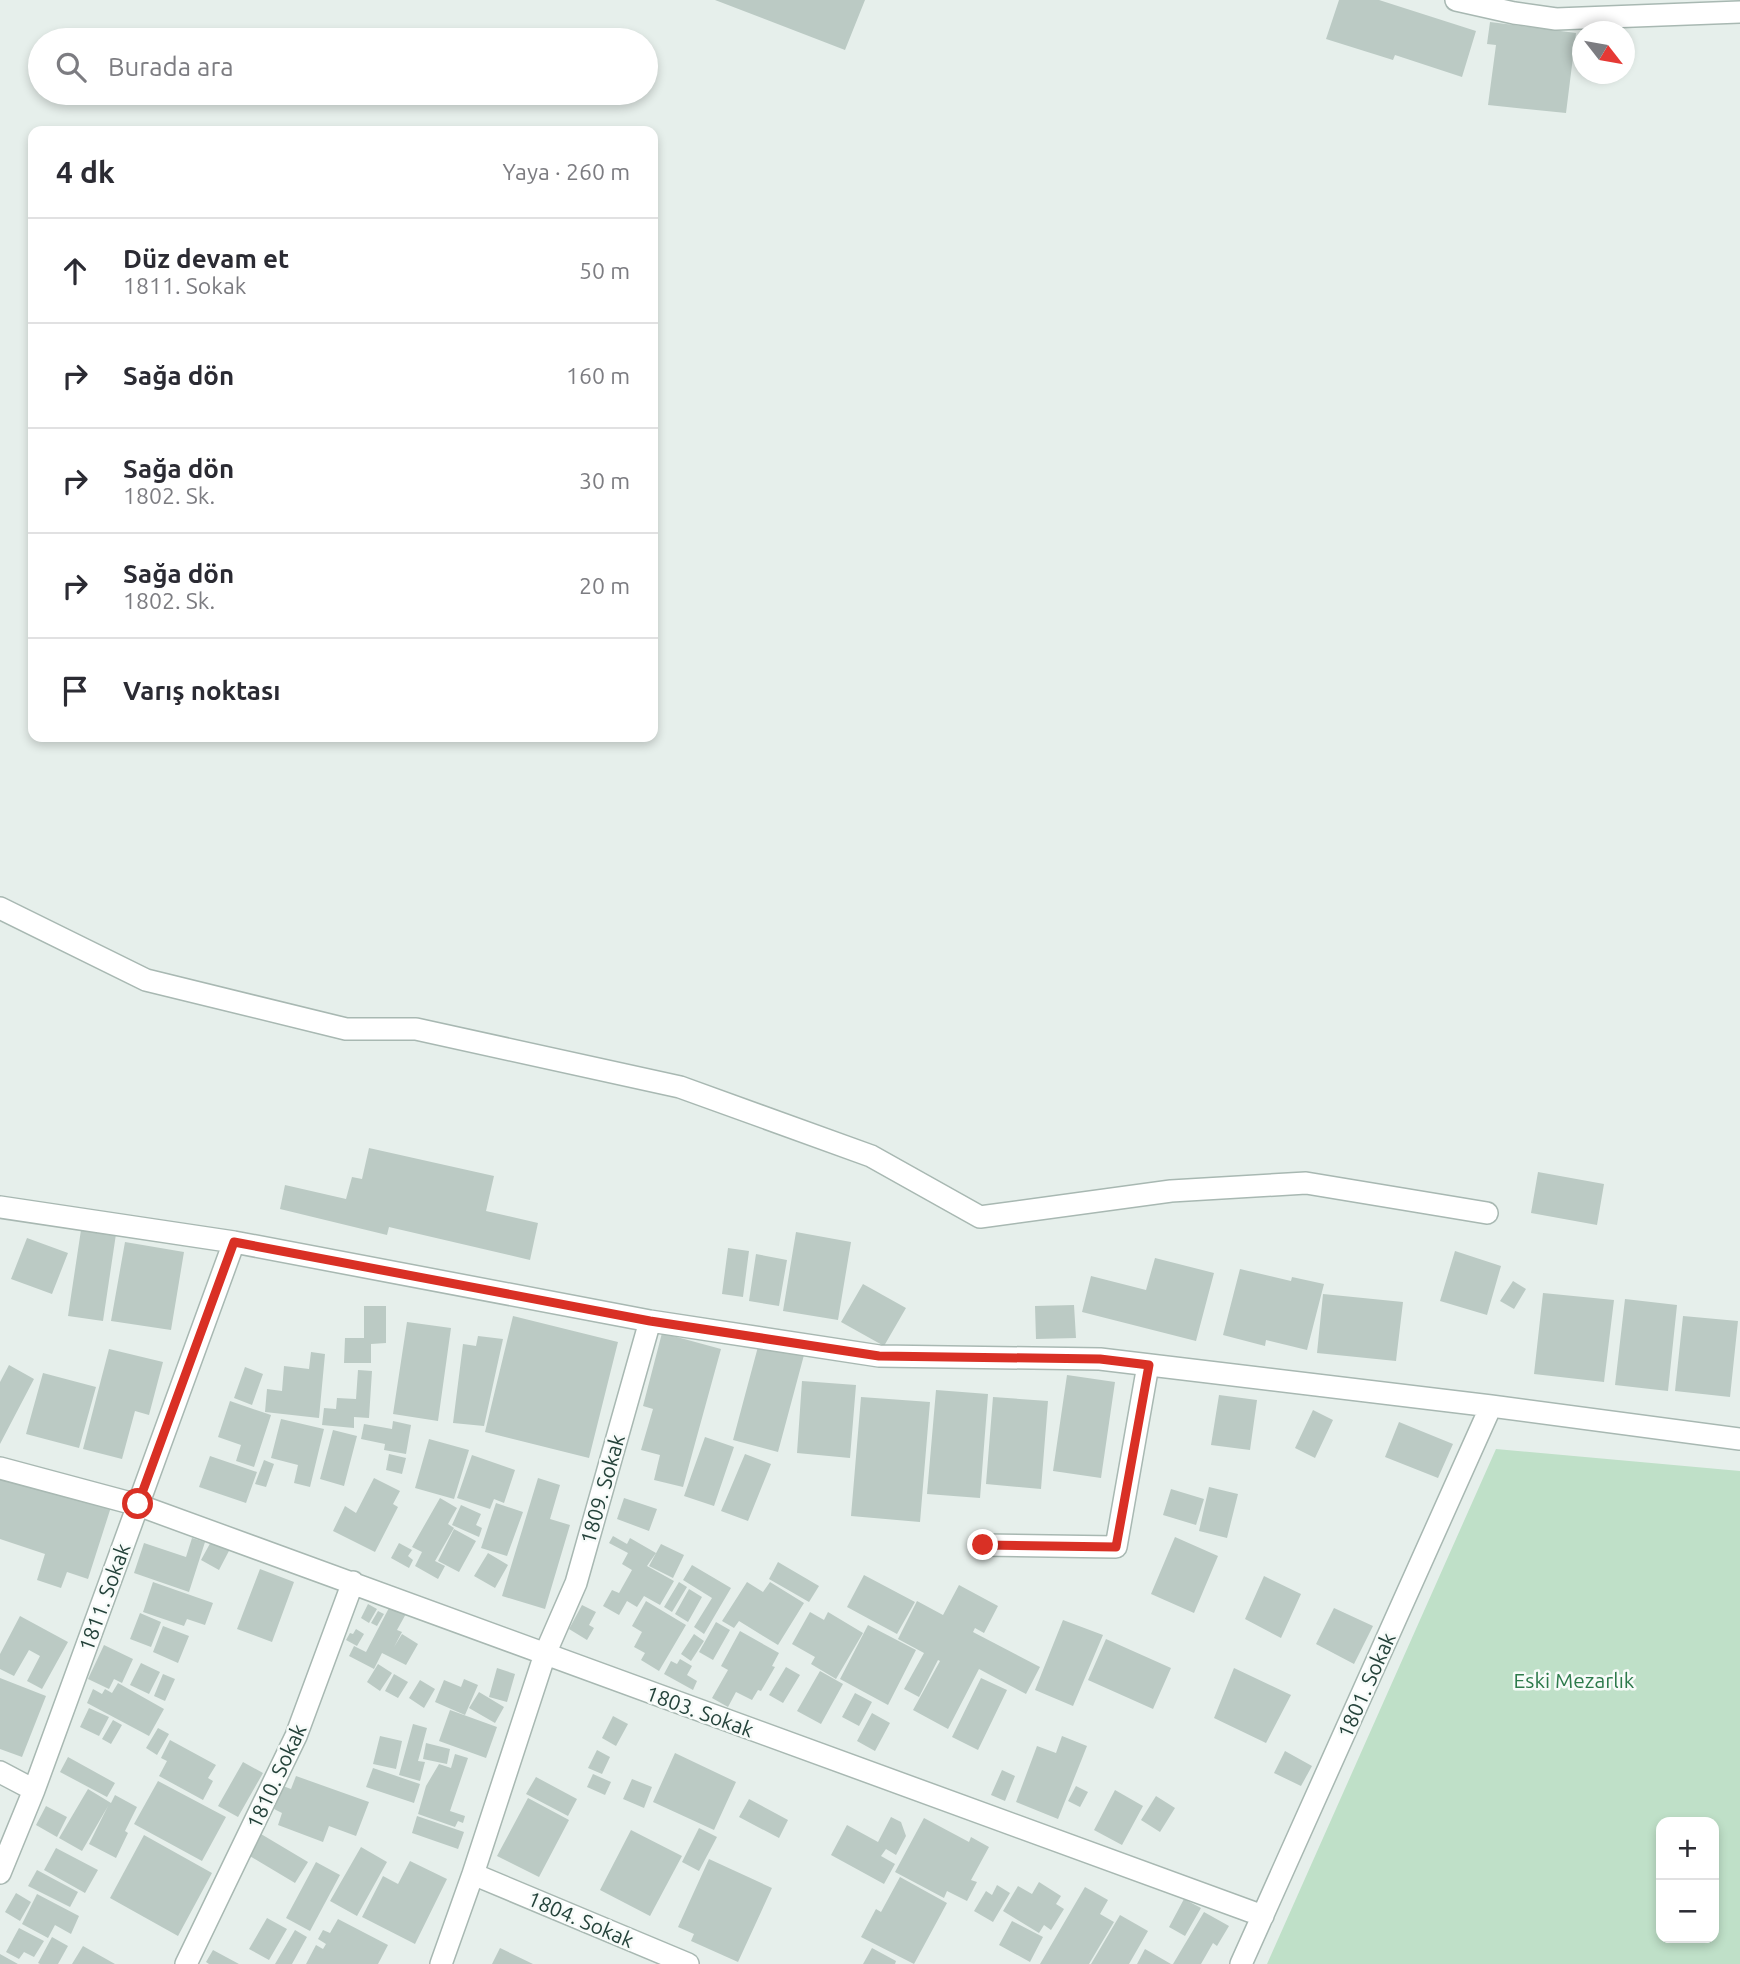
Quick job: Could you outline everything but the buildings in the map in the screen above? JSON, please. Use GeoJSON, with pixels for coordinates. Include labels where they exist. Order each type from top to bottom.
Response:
{"type":"FeatureCollection","features":[{"type":"Feature","properties":{"kind":"street"},"geometry":{"type":"LineString","coordinates":[[1456,0],[1556,19],[1740,12]]}},
{"type":"Feature","properties":{"kind":"street"},"geometry":{"type":"LineString","coordinates":[[0,908],[146,980],[346,1029],[416,1029],[680,1087],[871,1156],[980,1217],[1171,1191],[1306,1183],[1487,1213]]}},
{"type":"Feature","properties":{"kind":"street"},"geometry":{"type":"LineString","coordinates":[[0,1207],[234,1242],[650,1321],[879,1356],[1100,1359],[1740,1439]]}},
{"type":"Feature","properties":{"kind":"street","name":"1811. Sokak"},"geometry":{"type":"LineString","coordinates":[[0,1873],[34,1790],[234,1242]]}},
{"type":"Feature","properties":{"kind":"street","name":"1809. Sokak"},"geometry":{"type":"LineString","coordinates":[[441,1964],[545,1654],[576,1583],[650,1321]]}},
{"type":"Feature","properties":{"kind":"street"},"geometry":{"type":"LineString","coordinates":[[983,1545],[1116,1547],[1149,1365]]}},
{"type":"Feature","properties":{"kind":"street","name":"1801. Sokak"},"geometry":{"type":"LineString","coordinates":[[1241,1964],[1491,1406]]}},
{"type":"Feature","properties":{"kind":"street","name":"1803. Sokak"},"geometry":{"type":"LineString","coordinates":[[0,1468],[138,1504],[1263,1916]]}},
{"type":"Feature","properties":{"kind":"street","name":"1810. Sokak"},"geometry":{"type":"LineString","coordinates":[[186,1964],[296,1736],[353,1582]]}},
{"type":"Feature","properties":{"kind":"street"},"geometry":{"type":"LineString","coordinates":[[0,1772],[34,1790]]}},
{"type":"Feature","properties":{"kind":"street","name":"1804. Sokak"},"geometry":{"type":"LineString","coordinates":[[473,1874],[688,1964]]}},
{"type":"Feature","properties":{"kind":"green space","name":"Eski Mezarlık"},"geometry":{"type":"Polygon","coordinates":[[[1496,1449],[1740,1471],[1740,1964],[1267,1964],[1496,1449]]]}},
{"type":"Feature","properties":{"kind":"route"},"geometry":{"type":"LineString","coordinates":[[138,1504],[234,1242],[650,1321],[879,1356],[1100,1359],[1149,1365],[1116,1547],[983,1545]]}}]}
